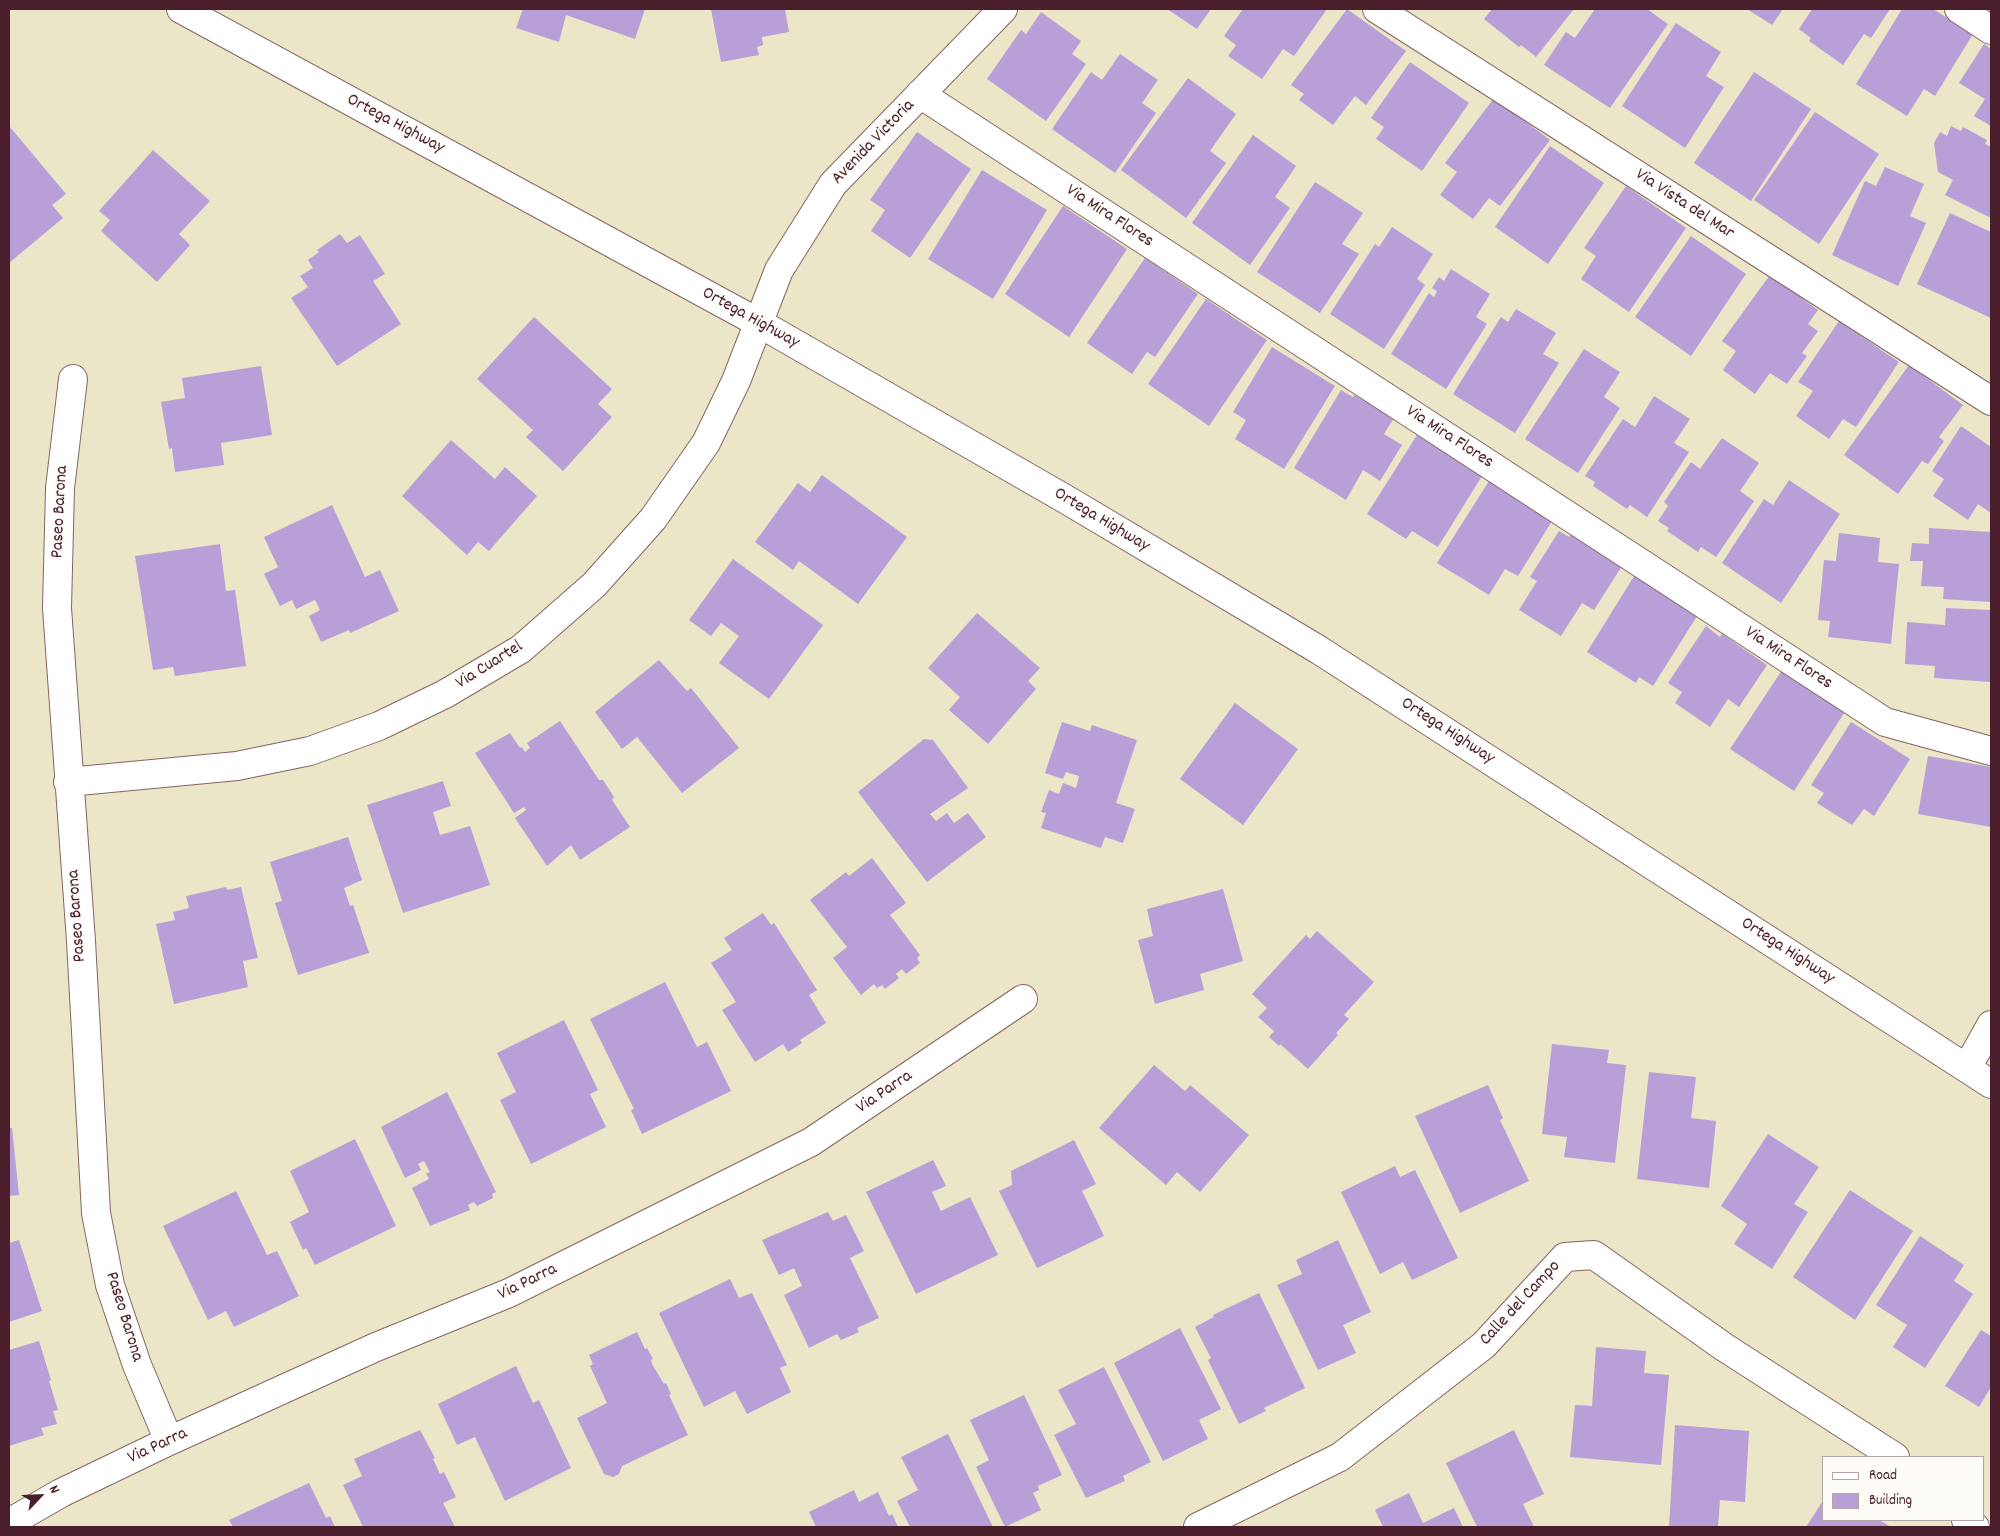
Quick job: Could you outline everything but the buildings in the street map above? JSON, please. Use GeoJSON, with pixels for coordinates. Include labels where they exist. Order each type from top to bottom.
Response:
{"type":"FeatureCollection","features":[{"type":"Feature","properties":{"kind":"street","name":"Ortega Highway"},"geometry":{"type":"LineString","coordinates":[[181,9],[759,322],[1067,500],[1319,650],[1991,1084]]}},
{"type":"Feature","properties":{"kind":"street","name":"Avenida Victoria"},"geometry":{"type":"LineString","coordinates":[[759,322],[779,270],[833,184],[1003,9]]}},
{"type":"Feature","properties":{"kind":"street","name":"Via Vista del Mar"},"geometry":{"type":"LineString","coordinates":[[1378,9],[1991,402]]}},
{"type":"Feature","properties":{"kind":"street"},"geometry":{"type":"LineString","coordinates":[[1959,9],[1991,30]]}},
{"type":"Feature","properties":{"kind":"street","name":"Via Mira Flores"},"geometry":{"type":"LineString","coordinates":[[920,94],[1885,722],[1991,751]]}},
{"type":"Feature","properties":{"kind":"street","name":"Via Cuartel"},"geometry":{"type":"LineString","coordinates":[[68,782],[236,766],[310,751],[379,726],[445,694],[521,649],[594,585],[653,519],[706,443],[736,381],[759,322]]}},
{"type":"Feature","properties":{"kind":"street","name":"Paseo Barona"},"geometry":{"type":"LineString","coordinates":[[73,379],[60,488],[57,608],[81,942],[96,1213],[110,1285],[137,1365],[169,1441]]}},
{"type":"Feature","properties":{"kind":"street","name":"Via Parra"},"geometry":{"type":"LineString","coordinates":[[9,1523],[61,1493],[169,1441],[376,1347],[509,1293],[811,1142],[1023,999]]}},
{"type":"Feature","properties":{"kind":"street"},"geometry":{"type":"LineString","coordinates":[[1967,1068],[1991,1025]]}},
{"type":"Feature","properties":{"kind":"street","name":"Calle del Campo"},"geometry":{"type":"LineString","coordinates":[[1198,1527],[1340,1457],[1484,1345],[1565,1257],[1594,1255],[1724,1346],[1893,1456]]}}]}
